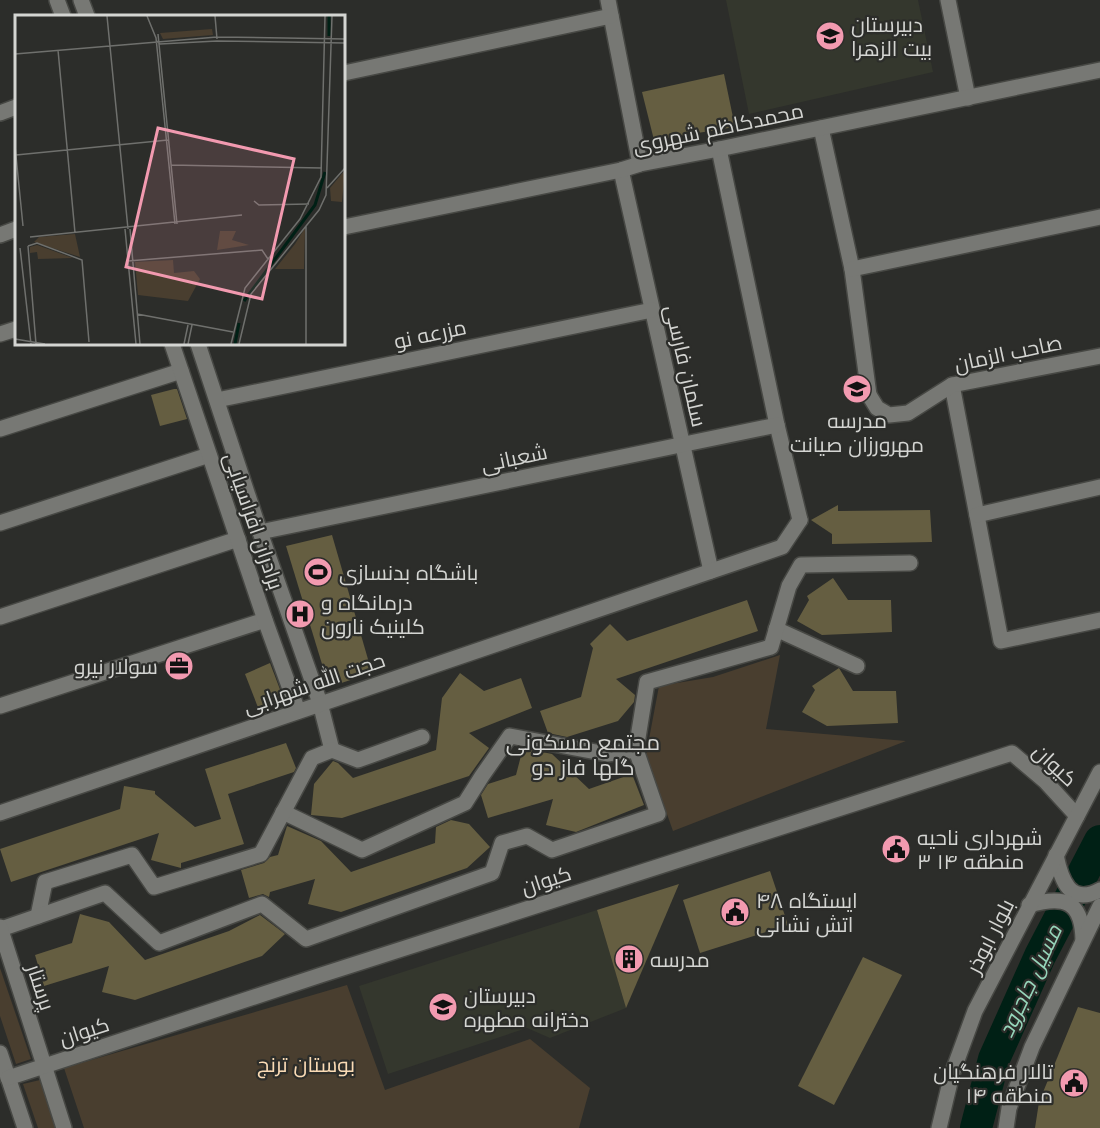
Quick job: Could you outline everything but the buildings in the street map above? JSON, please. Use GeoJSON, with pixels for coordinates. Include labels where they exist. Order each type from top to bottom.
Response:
{"type":"FeatureCollection","features":[{"type":"Feature","properties":{"kind":"street"},"geometry":{"type":"LineString","coordinates":[[57,0],[63,15]]}},
{"type":"Feature","properties":{"kind":"street"},"geometry":{"type":"LineString","coordinates":[[81,0],[87,15]]}},
{"type":"Feature","properties":{"kind":"street"},"geometry":{"type":"LineString","coordinates":[[608,0],[640,164]]}},
{"type":"Feature","properties":{"kind":"street"},"geometry":{"type":"LineString","coordinates":[[948,0],[968,98]]}},
{"type":"Feature","properties":{"kind":"street"},"geometry":{"type":"LineString","coordinates":[[345,73],[611,16]]}},
{"type":"Feature","properties":{"kind":"street","name":"محمدکاظم شهروی"},"geometry":{"type":"LineString","coordinates":[[345,227],[1100,70]]}},
{"type":"Feature","properties":{"kind":"street"},"geometry":{"type":"LineString","coordinates":[[0,113],[15,107]]}},
{"type":"Feature","properties":{"kind":"street"},"geometry":{"type":"LineString","coordinates":[[820,128],[852,269],[1100,217]]}},
{"type":"Feature","properties":{"kind":"street"},"geometry":{"type":"LineString","coordinates":[[719,149],[777,425]]}},
{"type":"Feature","properties":{"kind":"street","name":"سلمان فارسی"},"geometry":{"type":"LineString","coordinates":[[621,170],[711,571]]}},
{"type":"Feature","properties":{"kind":"street"},"geometry":{"type":"LineString","coordinates":[[0,235],[15,229]]}},
{"type":"Feature","properties":{"kind":"street","name":"صاحب الزمان"},"geometry":{"type":"LineString","coordinates":[[852,269],[869,395],[877,408],[889,415],[908,413],[952,385],[1100,356]]}},
{"type":"Feature","properties":{"kind":"street","name":"مزرعه نو"},"geometry":{"type":"LineString","coordinates":[[217,400],[652,310]]}},
{"type":"Feature","properties":{"kind":"street"},"geometry":{"type":"LineString","coordinates":[[0,334],[15,329]]}},
{"type":"Feature","properties":{"kind":"street","name":"برادران افراسیابی"},"geometry":{"type":"LineString","coordinates":[[172,345],[298,711]]}},
{"type":"Feature","properties":{"kind":"street","name":"برادران افراسیابی"},"geometry":{"type":"LineString","coordinates":[[198,345],[320,703],[332,750]]}},
{"type":"Feature","properties":{"kind":"street"},"geometry":{"type":"LineString","coordinates":[[0,429],[181,371]]}},
{"type":"Feature","properties":{"kind":"street"},"geometry":{"type":"LineString","coordinates":[[952,385],[1001,641],[1100,620]]}},
{"type":"Feature","properties":{"kind":"street","name":"شعبانی"},"geometry":{"type":"LineString","coordinates":[[260,532],[777,425]]}},
{"type":"Feature","properties":{"kind":"street","name":"حجت الله شهرابی"},"geometry":{"type":"LineString","coordinates":[[0,813],[782,547],[800,520],[777,425]]}},
{"type":"Feature","properties":{"kind":"street"},"geometry":{"type":"LineString","coordinates":[[0,523],[209,455]]}},
{"type":"Feature","properties":{"kind":"street"},"geometry":{"type":"LineString","coordinates":[[977,515],[1100,487]]}},
{"type":"Feature","properties":{"kind":"street"},"geometry":{"type":"LineString","coordinates":[[0,617],[238,539]]}},
{"type":"Feature","properties":{"kind":"street"},"geometry":{"type":"LineString","coordinates":[[0,928],[105,893],[159,943],[262,904],[306,939],[492,873],[502,843],[527,836],[552,850],[658,814],[636,750],[647,682],[771,646],[789,586],[801,565],[910,563]]}},
{"type":"Feature","properties":{"kind":"street"},"geometry":{"type":"LineString","coordinates":[[0,706],[265,620]]}},
{"type":"Feature","properties":{"kind":"street"},"geometry":{"type":"LineString","coordinates":[[776,629],[856,666]]}},
{"type":"Feature","properties":{"kind":"street"},"geometry":{"type":"LineString","coordinates":[[283,812],[362,850],[465,803],[510,736],[607,754],[636,750]]}},
{"type":"Feature","properties":{"kind":"street"},"geometry":{"type":"LineString","coordinates":[[38,916],[45,882],[132,855],[154,887],[261,854],[312,758],[332,750],[358,760],[422,737]]}},
{"type":"Feature","properties":{"kind":"street","name":"کیوان"},"geometry":{"type":"LineString","coordinates":[[8,1078],[1012,753],[1045,781],[1077,816]]}},
{"type":"Feature","properties":{"kind":"street","name":"بلوار ابوذر"},"geometry":{"type":"LineString","coordinates":[[939,1128],[952,1074],[975,1011],[1100,772]]}},
{"type":"Feature","properties":{"kind":"street"},"geometry":{"type":"LineString","coordinates":[[1056,855],[1062,878],[1073,893],[1086,896],[1100,890]]}},
{"type":"Feature","properties":{"kind":"street"},"geometry":{"type":"LineString","coordinates":[[1029,905],[1045,901],[1062,901],[1076,908],[1083,922],[1083,940]]}},
{"type":"Feature","properties":{"kind":"street"},"geometry":{"type":"LineString","coordinates":[[1006,1128],[1009,1108],[1032,1047],[1100,906]]}},
{"type":"Feature","properties":{"kind":"street","name":"پرستار"},"geometry":{"type":"LineString","coordinates":[[0,928],[64,1128]]}},
{"type":"Feature","properties":{"kind":"street"},"geometry":{"type":"LineString","coordinates":[[0,1053],[25,1128]]}},
{"type":"Feature","properties":{"kind":"shaded area","name":"دبیرستان بیت الزهرا"},"geometry":{"type":"Polygon","coordinates":[[[726,0],[918,0],[933,72],[749,114],[726,0]]]}},
{"type":"Feature","properties":{"kind":"shaded area"},"geometry":{"type":"Polygon","coordinates":[[[597,910],[626,1008],[550,1038],[527,1028],[388,1074],[359,986],[597,910]]]}},
{"type":"Feature","properties":{"kind":"green space"},"geometry":{"type":"Polygon","coordinates":[[[780,655],[766,729],[906,741],[673,831],[646,755],[659,686],[713,677],[780,655]]]}},
{"type":"Feature","properties":{"kind":"green space"},"geometry":{"type":"Polygon","coordinates":[[[0,968],[31,1059],[16,1064],[0,1016],[0,968]]]}},
{"type":"Feature","properties":{"kind":"green space","name":"بوستان ترنج"},"geometry":{"type":"Polygon","coordinates":[[[347,985],[385,1090],[530,1039],[590,1088],[579,1128],[84,1128],[64,1068],[347,985]]]}},
{"type":"Feature","properties":{"kind":"green space"},"geometry":{"type":"Polygon","coordinates":[[[40,1080],[55,1128],[38,1128],[23,1084],[40,1080]]]}},
{"type":"Feature","properties":{"kind":"waterway","name":"مسیل جاجرود"},"geometry":{"type":"LineString","coordinates":[[976,1128],[994,1059],[1040,956],[1100,841]]}},
{"type":"Feature","properties":{"kind":"place","name":"دبیرستان بیت الزهرا"},"geometry":{"type":"Point","coordinates":[830,36]}},
{"type":"Feature","properties":{"kind":"place","name":"مدرسه مهرورزان صیانت"},"geometry":{"type":"Point","coordinates":[857,389]}},
{"type":"Feature","properties":{"kind":"place","name":"باشگاه بدنسازی"},"geometry":{"type":"Point","coordinates":[318,572]}},
{"type":"Feature","properties":{"kind":"place","name":"درمانگاه و کلینیک نارون"},"geometry":{"type":"Point","coordinates":[300,614]}},
{"type":"Feature","properties":{"kind":"place","name":"سولار نیرو"},"geometry":{"type":"Point","coordinates":[179,666]}},
{"type":"Feature","properties":{"kind":"place","name":"شهرداری ناحیه ۳ منطقه ۱۴"},"geometry":{"type":"Point","coordinates":[896,849]}},
{"type":"Feature","properties":{"kind":"place","name":"ایستگاه ۴۸ اتش نشانی"},"geometry":{"type":"Point","coordinates":[735,912]}},
{"type":"Feature","properties":{"kind":"place","name":"مدرسه"},"geometry":{"type":"Point","coordinates":[629,959]}},
{"type":"Feature","properties":{"kind":"place","name":"دبیرستان دخترانه مطهره"},"geometry":{"type":"Point","coordinates":[443,1007]}},
{"type":"Feature","properties":{"kind":"place","name":"تالار فرهنگیان منطقه ۱۴"},"geometry":{"type":"Point","coordinates":[1074,1083]}},
{"type":"Feature","properties":{"kind":"district","name":"مجتمع مسکونی گلها فاز دو"},"geometry":{"type":"Point","coordinates":[583,754]}}]}
